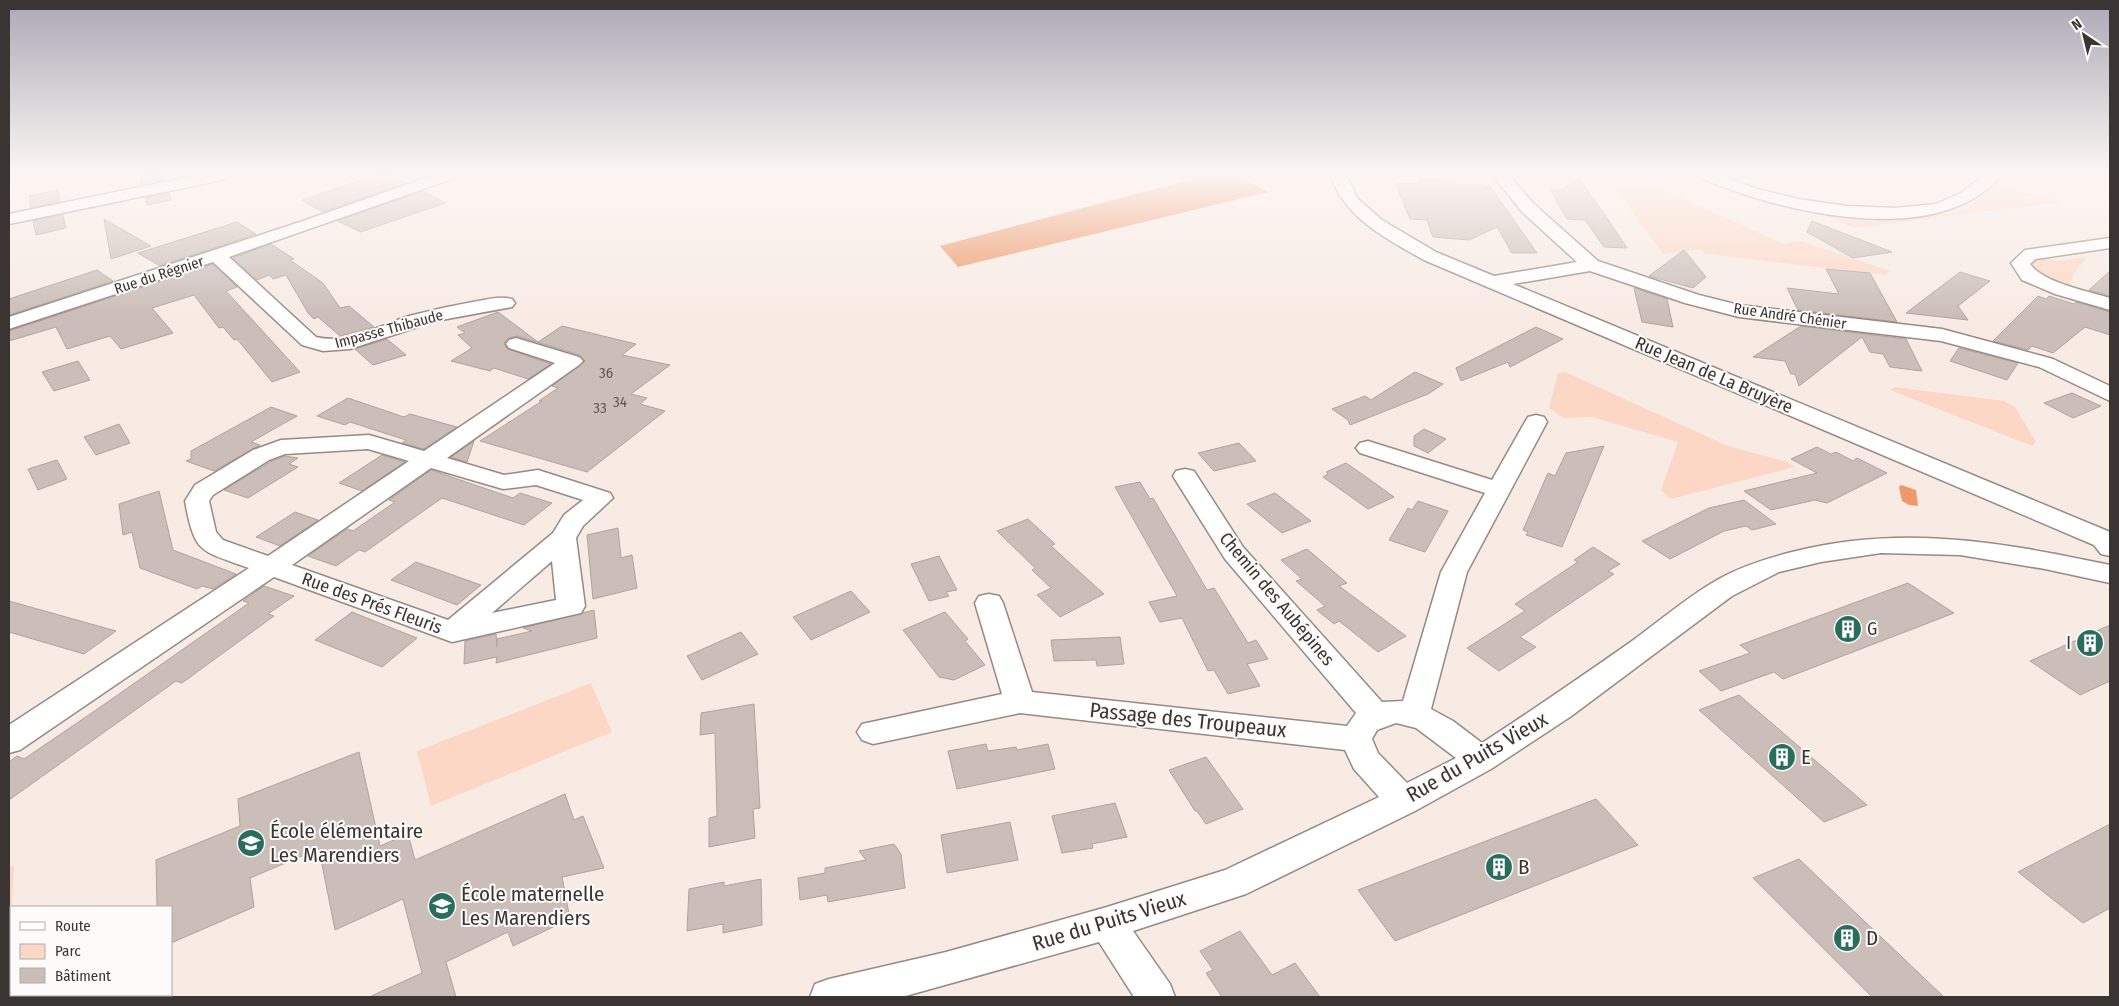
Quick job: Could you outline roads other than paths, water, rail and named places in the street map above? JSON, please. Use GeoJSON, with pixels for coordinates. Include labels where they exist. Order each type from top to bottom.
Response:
{"type":"FeatureCollection","features":[{"type":"Feature","properties":{"kind":"street","name":"Rue du Régnier"},"geometry":{"type":"LineString","coordinates":[[9,322],[217,256],[315,222]]}},
{"type":"Feature","properties":{"kind":"street","name":"Rue Jean de La Bruyère"},"geometry":{"type":"LineString","coordinates":[[1376,222],[1385,230],[1430,256],[2103,538],[2110,548]]}},
{"type":"Feature","properties":{"kind":"street","name":"Rue André Chénier"},"geometry":{"type":"LineString","coordinates":[[1543,222],[1591,265],[1692,299],[1739,311],[1942,335],[2046,363],[2110,394]]}},
{"type":"Feature","properties":{"kind":"street"},"geometry":{"type":"LineString","coordinates":[[2110,243],[2030,254],[2020,263],[2029,276],[2062,290],[2110,304]]}},
{"type":"Feature","properties":{"kind":"street","name":"Impasse Thibaude"},"geometry":{"type":"LineString","coordinates":[[217,256],[309,340],[320,345],[340,344],[416,320],[470,307],[505,304]]}},
{"type":"Feature","properties":{"kind":"street"},"geometry":{"type":"LineString","coordinates":[[1492,282],[1591,265]]}},
{"type":"Feature","properties":{"kind":"street","name":"Rue des Prés Fleuris"},"geometry":{"type":"LineString","coordinates":[[9,741],[270,567],[572,361],[516,344]]}},
{"type":"Feature","properties":{"kind":"street"},"geometry":{"type":"LineString","coordinates":[[1480,760],[1442,727],[1415,713],[1454,572],[1536,422]]}},
{"type":"Feature","properties":{"kind":"street","name":"Rue des Prés Fleuris"},"geometry":{"type":"LineString","coordinates":[[369,442],[503,482],[538,477],[601,498],[573,521],[562,538],[452,632],[214,546],[204,534],[197,501],[204,490],[261,455],[281,447],[369,442]]}},
{"type":"Feature","properties":{"kind":"street"},"geometry":{"type":"LineString","coordinates":[[1368,448],[1499,490]]}},
{"type":"Feature","properties":{"kind":"street","name":"Chemin des Aubépines"},"geometry":{"type":"LineString","coordinates":[[1185,476],[1234,553],[1366,728],[1365,760],[1403,801]]}},
{"type":"Feature","properties":{"kind":"street"},"geometry":{"type":"LineString","coordinates":[[452,632],[571,606],[562,538]]}},
{"type":"Feature","properties":{"kind":"street","name":"Rue du Puits Vieux"},"geometry":{"type":"LineString","coordinates":[[829,997],[946,969],[1107,923],[1234,883],[1403,801],[1480,760],[1553,713],[1722,589],[1770,566],[1821,553],[1881,545],[1931,546],[1960,547],[2036,558],[2110,574]]}},
{"type":"Feature","properties":{"kind":"street"},"geometry":{"type":"LineString","coordinates":[[989,603],[1020,702]]}},
{"type":"Feature","properties":{"kind":"street","name":"Passage des Troupeaux"},"geometry":{"type":"LineString","coordinates":[[873,732],[1020,702],[1366,728],[1386,713],[1415,713]]}},
{"type":"Feature","properties":{"kind":"street"},"geometry":{"type":"LineString","coordinates":[[1107,923],[1156,997]]}},
{"type":"Feature","properties":{"kind":"place","name":"G"},"geometry":{"type":"Point","coordinates":[1848,629]}},
{"type":"Feature","properties":{"kind":"place","name":"I"},"geometry":{"type":"Point","coordinates":[2090,643]}},
{"type":"Feature","properties":{"kind":"place","name":"E"},"geometry":{"type":"Point","coordinates":[1782,757]}},
{"type":"Feature","properties":{"kind":"place","name":"École élémentaire Les Marendiers"},"geometry":{"type":"Point","coordinates":[251,843]}},
{"type":"Feature","properties":{"kind":"place","name":"B"},"geometry":{"type":"Point","coordinates":[1499,867]}},
{"type":"Feature","properties":{"kind":"place","name":"École maternelle Les Marendiers"},"geometry":{"type":"Point","coordinates":[442,906]}},
{"type":"Feature","properties":{"kind":"place","name":"D"},"geometry":{"type":"Point","coordinates":[1847,938]}}]}
